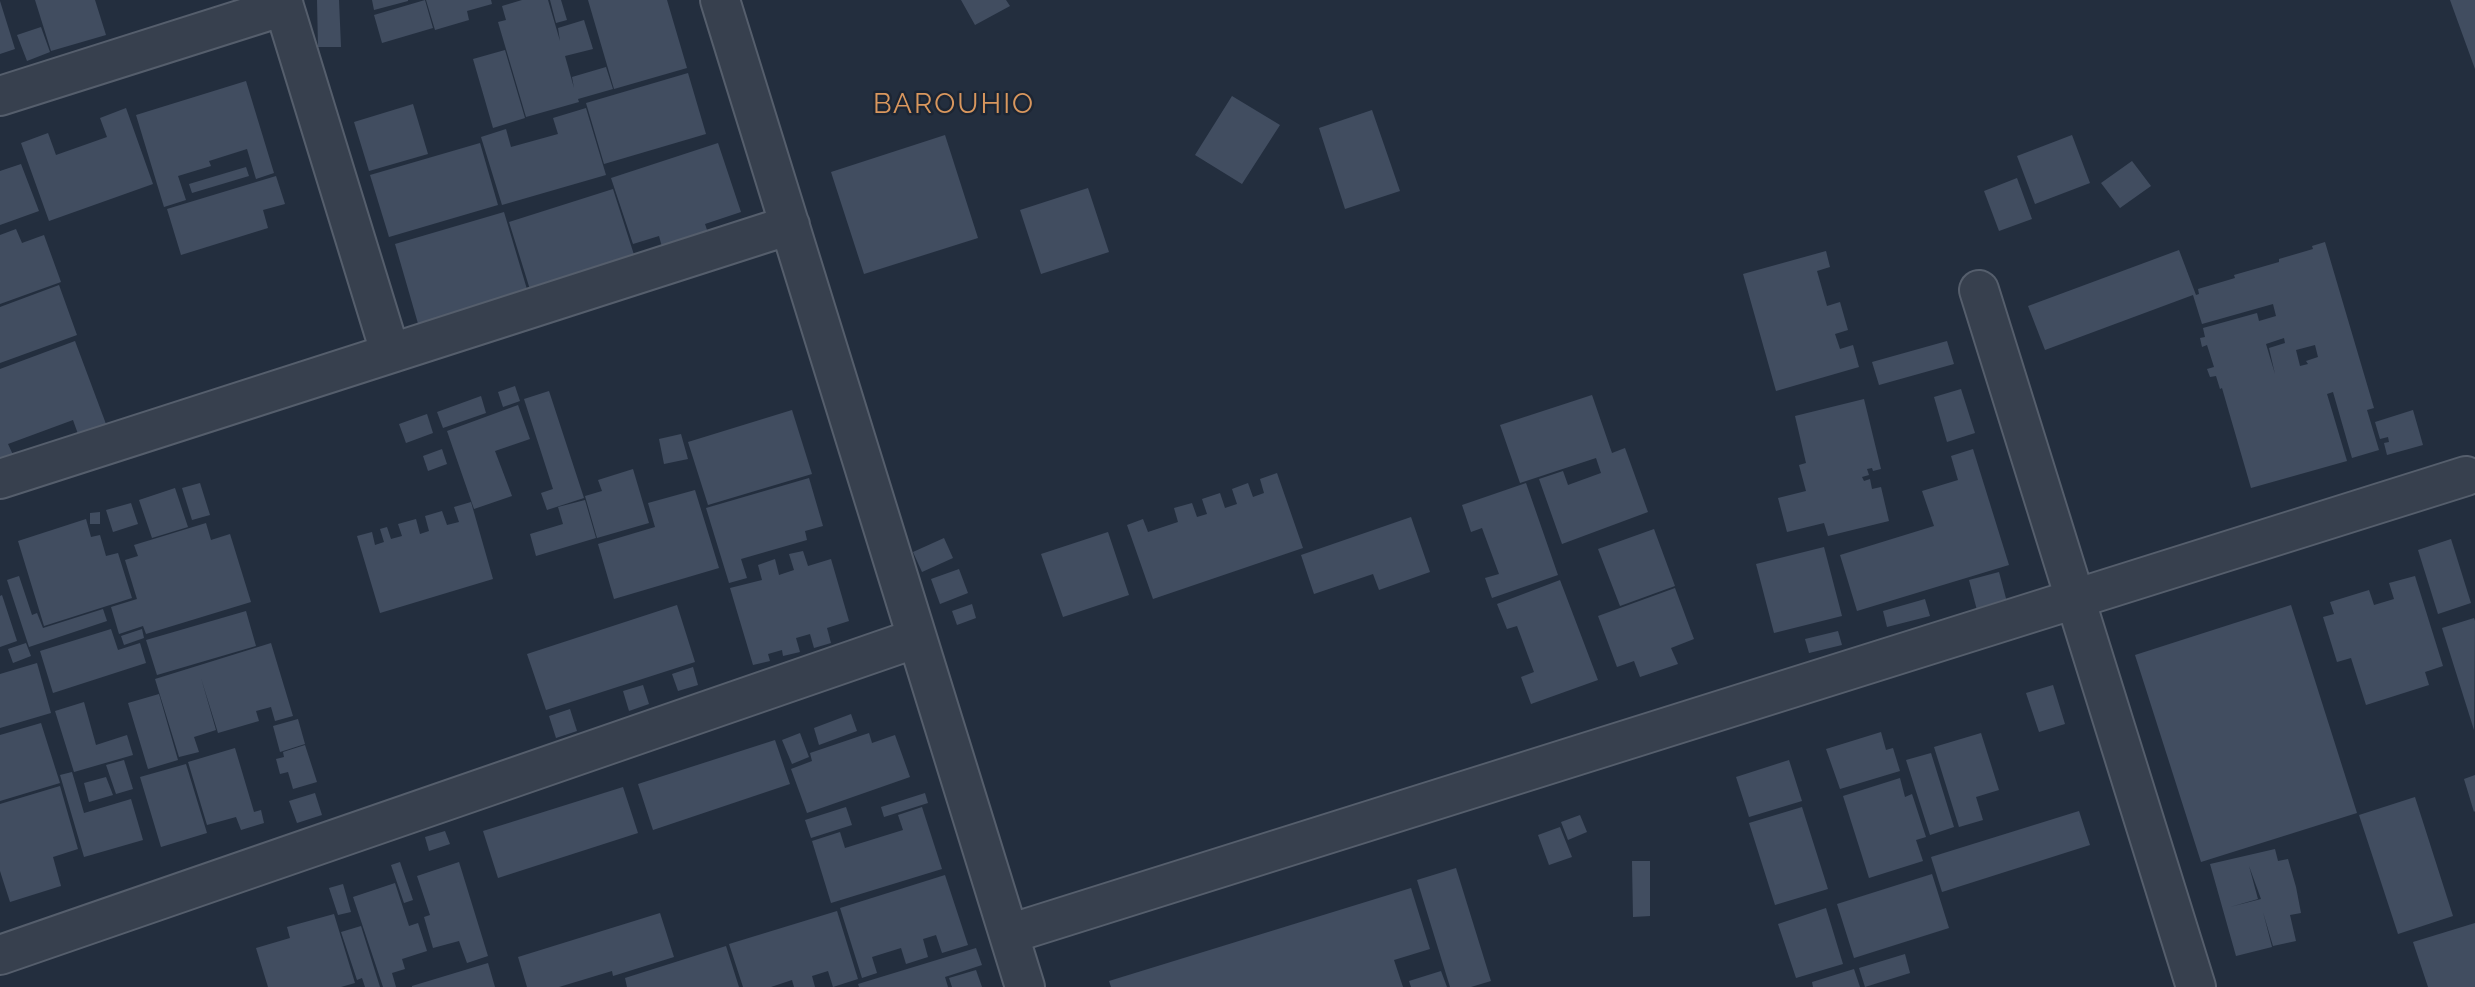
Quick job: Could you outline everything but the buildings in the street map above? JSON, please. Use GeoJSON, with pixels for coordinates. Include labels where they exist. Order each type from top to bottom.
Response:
{"type":"FeatureCollection","features":[{"type":"Feature","properties":{"kind":"street"},"geometry":{"type":"LineString","coordinates":[[720,0],[1025,987]]}},
{"type":"Feature","properties":{"kind":"street"},"geometry":{"type":"LineString","coordinates":[[0,96],[283,3],[390,352]]}},
{"type":"Feature","properties":{"kind":"street"},"geometry":{"type":"LineString","coordinates":[[0,479],[790,225]]}},
{"type":"Feature","properties":{"kind":"street"},"geometry":{"type":"LineString","coordinates":[[1979,290],[2196,987]]}},
{"type":"Feature","properties":{"kind":"street"},"geometry":{"type":"LineString","coordinates":[[1009,934],[2466,476]]}},
{"type":"Feature","properties":{"kind":"street"},"geometry":{"type":"LineString","coordinates":[[0,955],[917,638]]}},
{"type":"Feature","properties":{"kind":"district","name":"BAROUHIO"},"geometry":{"type":"Point","coordinates":[954,105]}}]}
